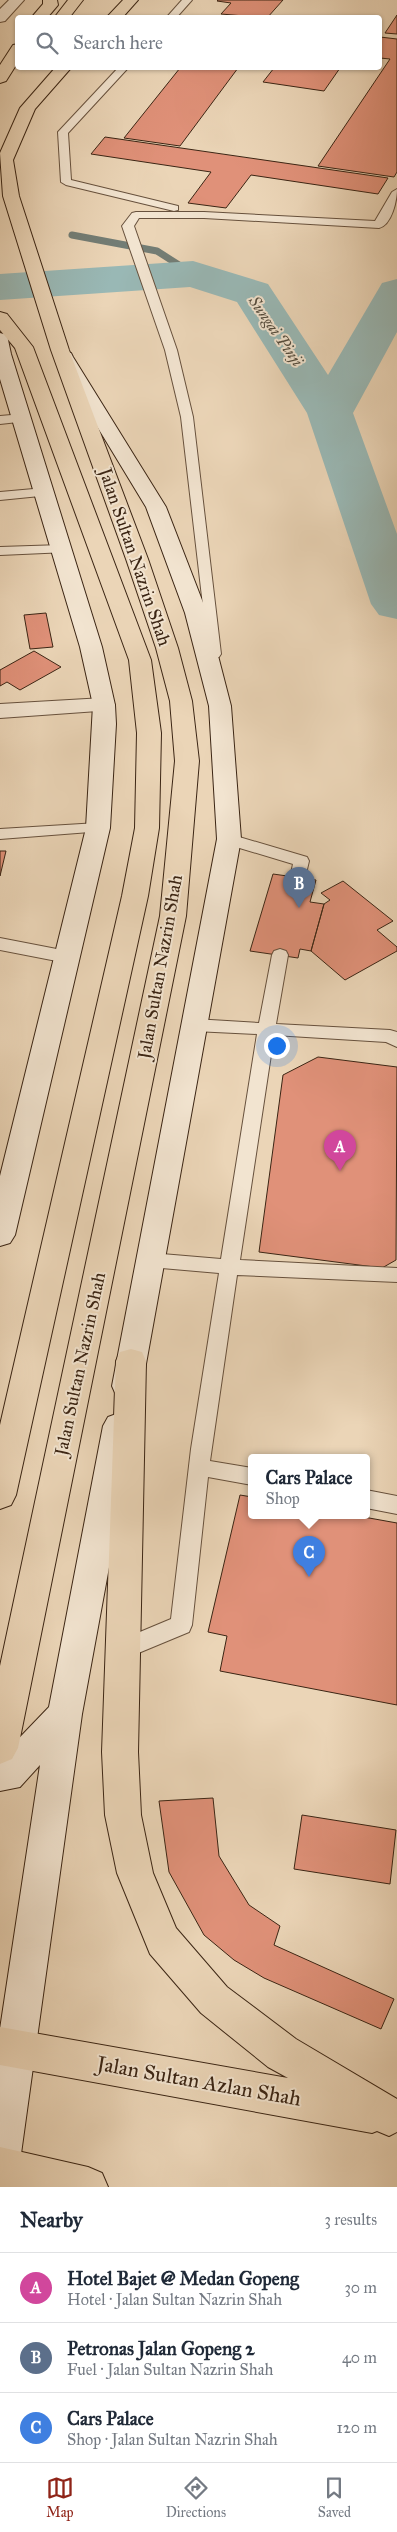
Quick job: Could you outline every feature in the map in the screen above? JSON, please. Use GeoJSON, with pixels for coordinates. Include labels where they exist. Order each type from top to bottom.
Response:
{"type":"FeatureCollection","features":[{"type":"Feature","properties":{"kind":"main road"},"geometry":{"type":"LineString","coordinates":[[41,15],[51,5],[50,0]]}},
{"type":"Feature","properties":{"kind":"main road"},"geometry":{"type":"LineString","coordinates":[[64,15],[76,0]]}},
{"type":"Feature","properties":{"kind":"main road"},"geometry":{"type":"LineString","coordinates":[[106,13],[131,0]]}},
{"type":"Feature","properties":{"kind":"main road"},"geometry":{"type":"LineString","coordinates":[[0,78],[15,53]]}},
{"type":"Feature","properties":{"kind":"main road"},"geometry":{"type":"LineString","coordinates":[[0,86],[15,70]]}},
{"type":"Feature","properties":{"kind":"main road","name":"Jalan Sultan Nazrin Shah"},"geometry":{"type":"LineString","coordinates":[[0,1748],[173,916],[182,834],[187,761],[181,701],[168,648],[60,350],[11,196],[5,160],[28,108],[61,70]]}},
{"type":"Feature","properties":{"kind":"main road","name":"Jalan Sultan Nazrin Shah"},"geometry":{"type":"LineString","coordinates":[[0,318],[24,347],[74,476],[140,660],[149,733],[147,828],[135,896],[93,1090],[0,1495]]}},
{"type":"Feature","properties":{"kind":"main road"},"geometry":{"type":"LineString","coordinates":[[132,1360],[120,1752],[124,1815],[134,1873],[163,1941],[214,2000],[282,2053],[393,2117]]}},
{"type":"Feature","properties":{"kind":"main road","name":"Jalan Sultan Azlan Shah"},"geometry":{"type":"LineString","coordinates":[[8,2047],[393,2117]]}},
{"type":"Feature","properties":{"kind":"main road"},"geometry":{"type":"LineString","coordinates":[[0,2167],[88,2187]]}},
{"type":"Feature","properties":{"kind":"street"},"geometry":{"type":"LineString","coordinates":[[0,18],[16,0]]}},
{"type":"Feature","properties":{"kind":"street"},"geometry":{"type":"LineString","coordinates":[[0,1235],[98,828],[104,705],[92,647],[45,492],[12,419],[1,349]]}},
{"type":"Feature","properties":{"kind":"street"},"geometry":{"type":"LineString","coordinates":[[0,2161],[8,2047],[65,1714],[229,839],[220,706],[196,613],[156,507],[60,350]]}},
{"type":"Feature","properties":{"kind":"street"},"geometry":{"type":"LineString","coordinates":[[0,711],[104,705]]}},
{"type":"Feature","properties":{"kind":"street"},"geometry":{"type":"LineString","coordinates":[[0,1775],[7,1775],[65,1714]]}},
{"type":"Feature","properties":{"kind":"lane"},"geometry":{"type":"LineString","coordinates":[[173,15],[187,0]]}},
{"type":"Feature","properties":{"kind":"lane"},"geometry":{"type":"LineString","coordinates":[[121,70],[63,132],[66,182],[204,215]]}},
{"type":"Feature","properties":{"kind":"lane"},"geometry":{"type":"LineString","coordinates":[[220,706],[187,417],[171,350],[128,226],[136,215],[204,215],[378,225],[397,192]]}},
{"type":"Feature","properties":{"kind":"lane"},"geometry":{"type":"LineString","coordinates":[[0,496],[45,492]]}},
{"type":"Feature","properties":{"kind":"lane"},"geometry":{"type":"LineString","coordinates":[[0,551],[62,549]]}},
{"type":"Feature","properties":{"kind":"lane"},"geometry":{"type":"LineString","coordinates":[[0,834],[98,828]]}},
{"type":"Feature","properties":{"kind":"lane"},"geometry":{"type":"LineString","coordinates":[[229,839],[301,861],[298,878]]}},
{"type":"Feature","properties":{"kind":"lane"},"geometry":{"type":"LineString","coordinates":[[0,944],[67,957]]}},
{"type":"Feature","properties":{"kind":"lane"},"geometry":{"type":"LineString","coordinates":[[124,1649],[181,1625],[199,1468],[266,1029],[280,956]]}},
{"type":"Feature","properties":{"kind":"lane"},"geometry":{"type":"LineString","coordinates":[[194,1025],[390,1036],[397,1041]]}},
{"type":"Feature","properties":{"kind":"lane"},"geometry":{"type":"LineString","coordinates":[[150,1260],[229,1267],[397,1275]]}},
{"type":"Feature","properties":{"kind":"lane"},"geometry":{"type":"LineString","coordinates":[[199,1468],[248,1476]]}},
{"type":"Feature","properties":{"kind":"lane"},"geometry":{"type":"LineString","coordinates":[[370,1500],[397,1505]]}},
{"type":"Feature","properties":{"kind":"building"},"geometry":{"type":"Polygon","coordinates":[[[283,0],[270,15],[221,14],[231,3],[217,1],[283,0]]]}},
{"type":"Feature","properties":{"kind":"building"},"geometry":{"type":"Polygon","coordinates":[[[397,15],[397,34],[385,33],[397,15]]]}},
{"type":"Feature","properties":{"kind":"building"},"geometry":{"type":"Polygon","coordinates":[[[382,37],[397,39],[397,172],[394,177],[318,166],[390,59],[382,58],[382,37]]]}},
{"type":"Feature","properties":{"kind":"building"},"geometry":{"type":"Polygon","coordinates":[[[178,70],[237,70],[180,146],[124,138],[178,70]]]}},
{"type":"Feature","properties":{"kind":"building"},"geometry":{"type":"Polygon","coordinates":[[[272,70],[339,70],[324,91],[263,82],[272,70]]]}},
{"type":"Feature","properties":{"kind":"building"},"geometry":{"type":"Polygon","coordinates":[[[105,137],[388,178],[378,194],[251,175],[226,208],[188,203],[211,172],[91,154],[105,137]]]}},
{"type":"Feature","properties":{"kind":"building"},"geometry":{"type":"Polygon","coordinates":[[[46,613],[53,647],[30,649],[24,615],[46,613]]]}},
{"type":"Feature","properties":{"kind":"building"},"geometry":{"type":"Polygon","coordinates":[[[34,651],[61,667],[20,690],[7,682],[0,686],[0,670],[34,651]]]}},
{"type":"Feature","properties":{"kind":"building"},"geometry":{"type":"Polygon","coordinates":[[[0,851],[6,851],[0,876],[0,851]]]}},
{"type":"Feature","properties":{"kind":"building"},"geometry":{"type":"Polygon","coordinates":[[[273,874],[316,880],[310,902],[324,904],[311,951],[300,949],[298,958],[250,951],[273,874]]]}},
{"type":"Feature","properties":{"kind":"building"},"geometry":{"type":"Polygon","coordinates":[[[343,881],[393,921],[377,930],[397,947],[397,951],[345,980],[311,951],[324,904],[330,900],[321,893],[343,881]]]}},
{"type":"Feature","properties":{"kind":"building"},"geometry":{"type":"Polygon","coordinates":[[[318,1057],[397,1067],[396,1260],[382,1268],[259,1252],[283,1075],[318,1057]]]}},
{"type":"Feature","properties":{"kind":"building"},"geometry":{"type":"Polygon","coordinates":[[[240,1495],[248,1496],[248,1519],[370,1518],[397,1523],[397,1705],[220,1671],[227,1636],[208,1632],[240,1495]]]}},
{"type":"Feature","properties":{"kind":"building"},"geometry":{"type":"Polygon","coordinates":[[[213,1798],[219,1856],[249,1905],[280,1926],[274,1945],[394,1999],[381,2029],[264,1978],[234,1960],[204,1935],[169,1872],[159,1801],[213,1798]]]}},
{"type":"Feature","properties":{"kind":"building"},"geometry":{"type":"Polygon","coordinates":[[[302,1815],[396,1830],[390,1884],[294,1869],[302,1815]]]}},
{"type":"Feature","properties":{"kind":"waterway"},"geometry":{"type":"LineString","coordinates":[[72,235],[157,251],[193,274]]}},
{"type":"Feature","properties":{"kind":"waterway","name":"Sungai Pinji"},"geometry":{"type":"LineString","coordinates":[[0,287],[193,274],[253,293],[330,413]]}},
{"type":"Feature","properties":{"kind":"waterway"},"geometry":{"type":"LineString","coordinates":[[330,413],[397,292]]}},
{"type":"Feature","properties":{"kind":"waterway","name":"Sungai Pinji"},"geometry":{"type":"LineString","coordinates":[[330,413],[397,604]]}},
{"type":"Feature","properties":{"kind":"place","name":"Petronas Jalan Gopeng 2"},"geometry":{"type":"Point","coordinates":[299,908]}},
{"type":"Feature","properties":{"kind":"place","name":"Hotel Bajet @ Medan Gopeng"},"geometry":{"type":"Point","coordinates":[340,1171]}},
{"type":"Feature","properties":{"kind":"place","name":"Cars Palace"},"geometry":{"type":"Point","coordinates":[309,1577]}}]}
